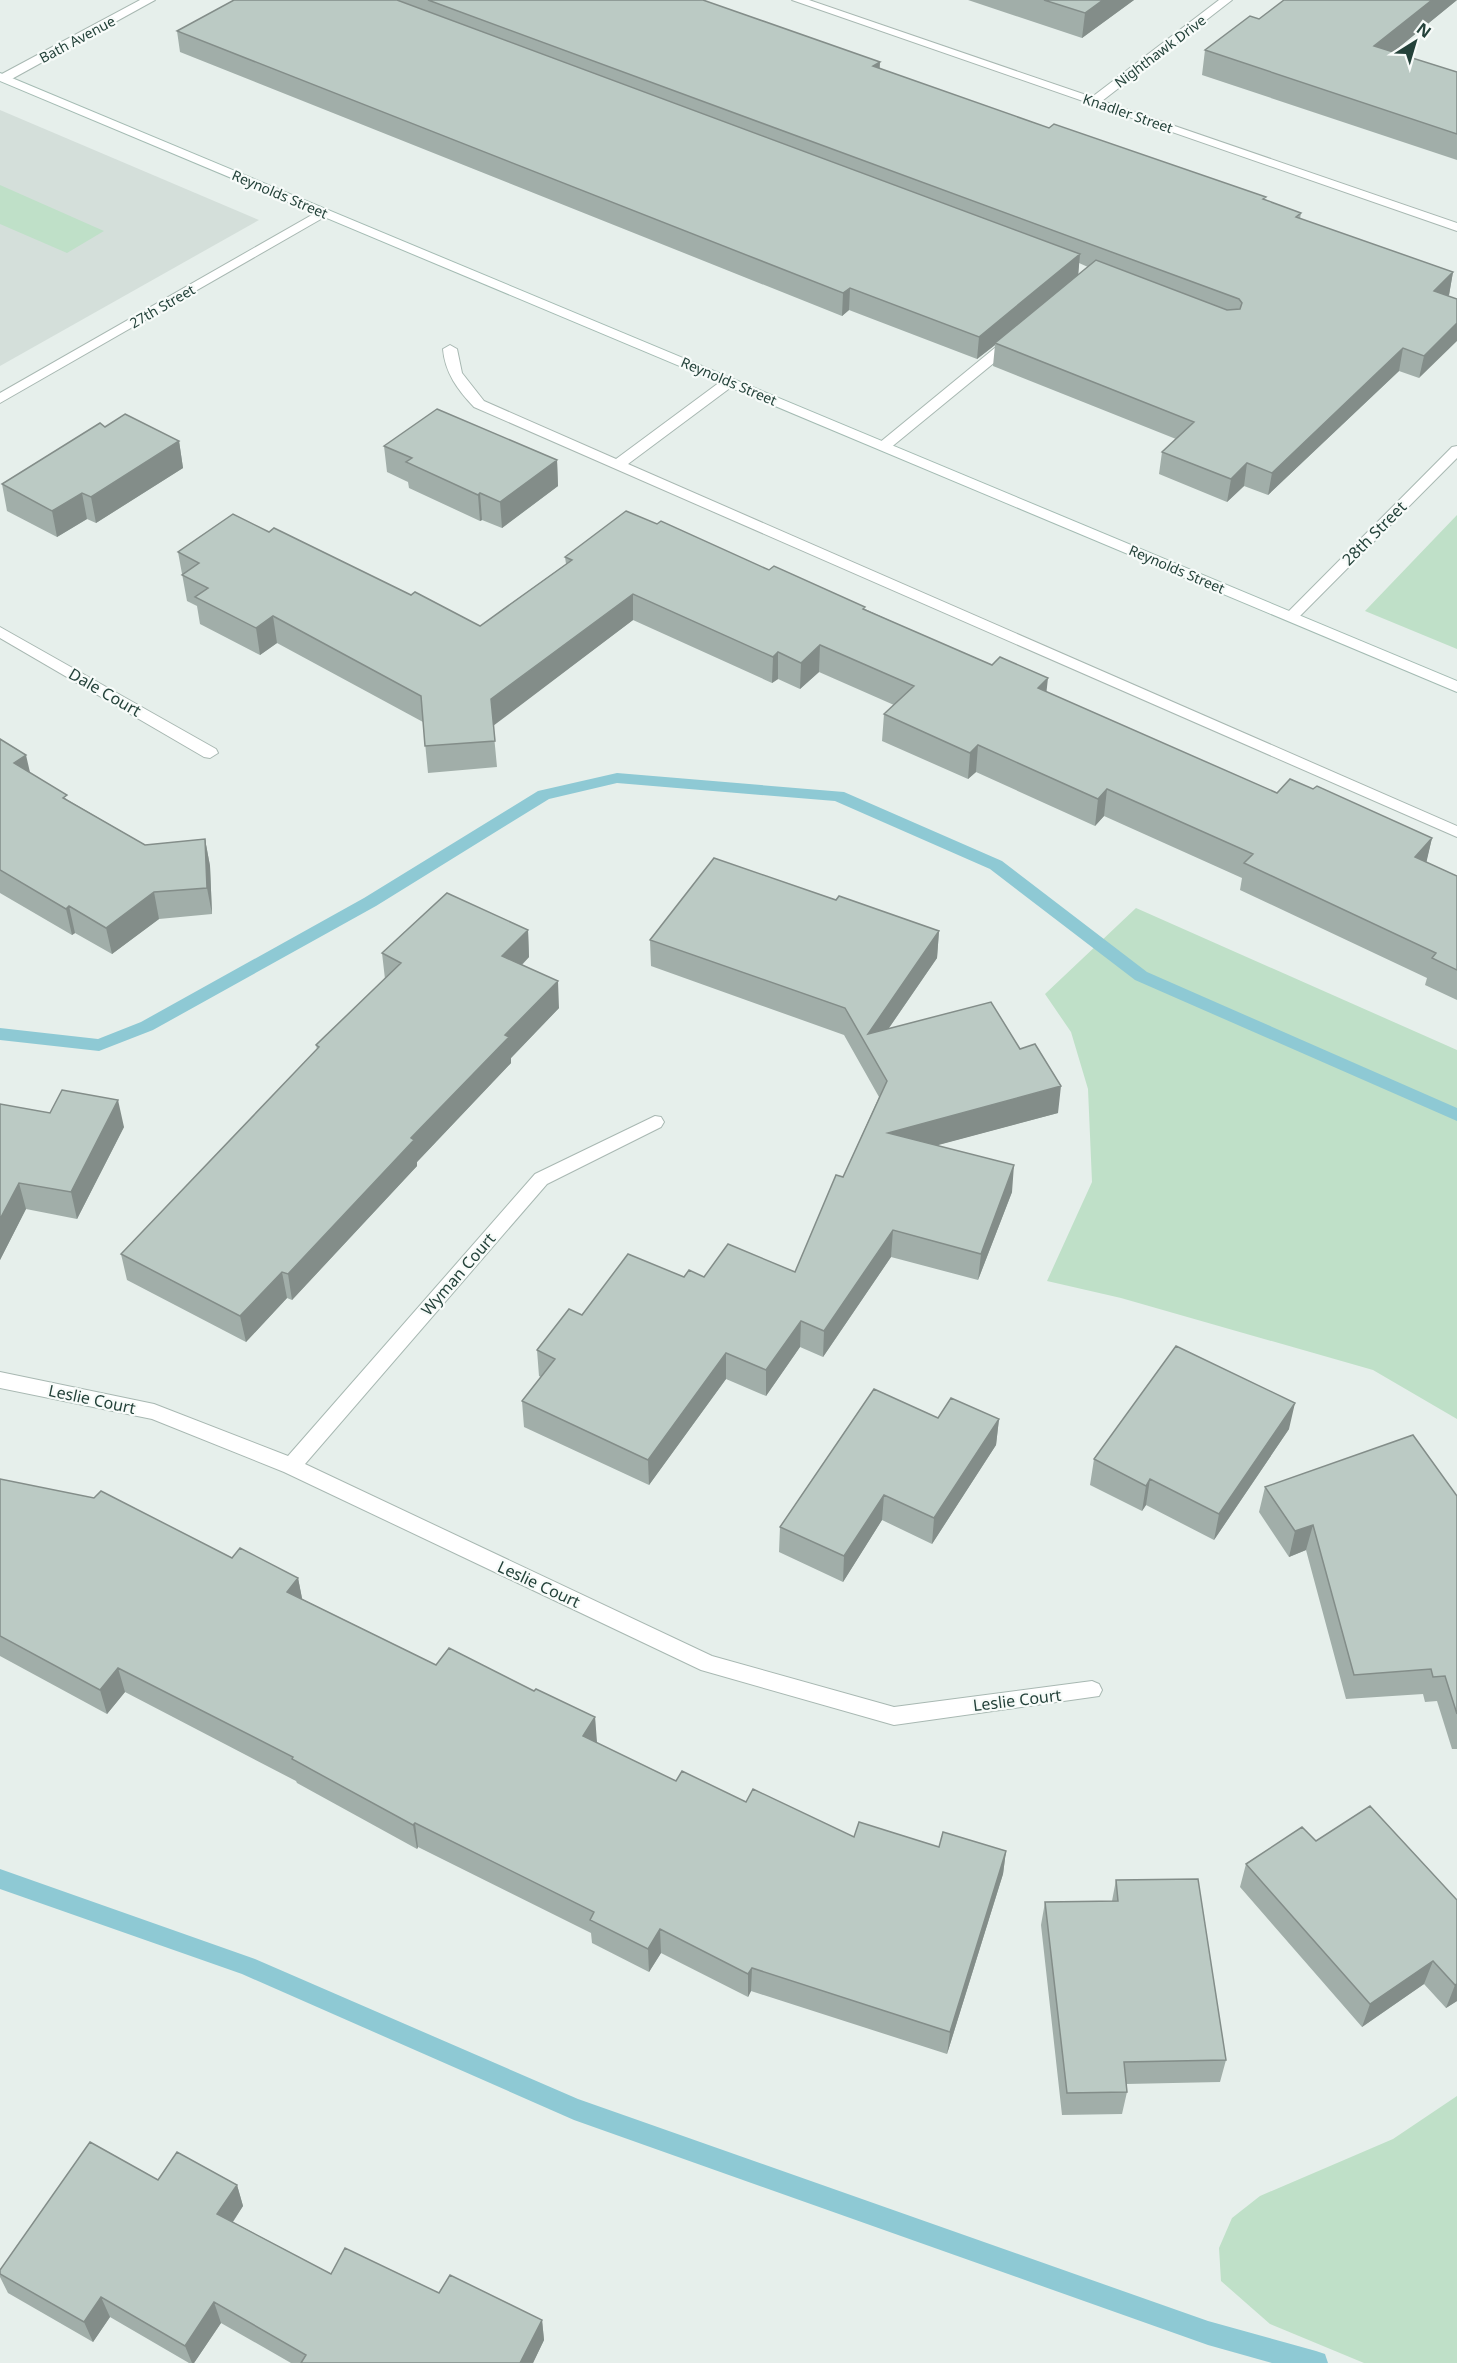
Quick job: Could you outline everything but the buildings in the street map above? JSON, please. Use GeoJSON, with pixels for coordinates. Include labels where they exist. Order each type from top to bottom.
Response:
{"type":"FeatureCollection","features":[{"type":"Feature","properties":{"kind":"street","name":"Bath Avenue"},"geometry":{"type":"LineString","coordinates":[[2,78],[149,0]]}},
{"type":"Feature","properties":{"kind":"street","name":"Knadler Street"},"geometry":{"type":"LineString","coordinates":[[798,0],[1457,227]]}},
{"type":"Feature","properties":{"kind":"street","name":"Nighthawk Drive"},"geometry":{"type":"LineString","coordinates":[[1094,102],[1226,0]]}},
{"type":"Feature","properties":{"kind":"street","name":"Reynolds Street"},"geometry":{"type":"LineString","coordinates":[[2,78],[1457,687]]}},
{"type":"Feature","properties":{"kind":"street","name":"27th Street"},"geometry":{"type":"LineString","coordinates":[[0,399],[324,212]]}},
{"type":"Feature","properties":{"kind":"street"},"geometry":{"type":"LineString","coordinates":[[884,446],[1020,334]]}},
{"type":"Feature","properties":{"kind":"street"},"geometry":{"type":"LineString","coordinates":[[450,350],[450,360],[460,386],[479,404],[1457,832]]}},
{"type":"Feature","properties":{"kind":"street"},"geometry":{"type":"LineString","coordinates":[[617,465],[729,382]]}},
{"type":"Feature","properties":{"kind":"street","name":"28th Street"},"geometry":{"type":"LineString","coordinates":[[1291,617],[1457,450]]}},
{"type":"Feature","properties":{"kind":"street","name":"Dale Court"},"geometry":{"type":"LineString","coordinates":[[0,632],[210,753]]}},
{"type":"Feature","properties":{"kind":"street","name":"Wyman Court"},"geometry":{"type":"LineString","coordinates":[[291,1466],[541,1179],[656,1122]]}},
{"type":"Feature","properties":{"kind":"street","name":"Leslie Court"},"geometry":{"type":"LineString","coordinates":[[0,1380],[154,1412],[291,1466],[708,1664],[894,1716],[1092,1690]]}},
{"type":"Feature","properties":{"kind":"shaded area"},"geometry":{"type":"Polygon","coordinates":[[[0,110],[259,220],[0,366],[0,110]]]}},
{"type":"Feature","properties":{"kind":"green space"},"geometry":{"type":"Polygon","coordinates":[[[0,185],[104,231],[67,253],[0,224],[0,185]]]}},
{"type":"Feature","properties":{"kind":"green space"},"geometry":{"type":"Polygon","coordinates":[[[1457,515],[1457,649],[1365,611],[1457,515]]]}},
{"type":"Feature","properties":{"kind":"green space"},"geometry":{"type":"Polygon","coordinates":[[[1136,908],[1457,1050],[1457,1419],[1373,1370],[1121,1298],[1047,1281],[1092,1182],[1088,1089],[1071,1032],[1045,994],[1136,908]]]}},
{"type":"Feature","properties":{"kind":"green space"},"geometry":{"type":"Polygon","coordinates":[[[1457,2096],[1457,2363],[1364,2363],[1270,2324],[1221,2281],[1219,2248],[1232,2218],[1260,2196],[1393,2139],[1457,2096]]]}},
{"type":"Feature","properties":{"kind":"waterway"},"geometry":{"type":"LineString","coordinates":[[0,1034],[99,1045],[147,1026],[370,902],[544,795],[617,778],[838,796],[996,865],[1141,976],[1457,1115]]}},
{"type":"Feature","properties":{"kind":"waterway"},"geometry":{"type":"LineString","coordinates":[[0,1879],[247,1966],[574,2109],[1208,2333],[1316,2363]]}}]}
